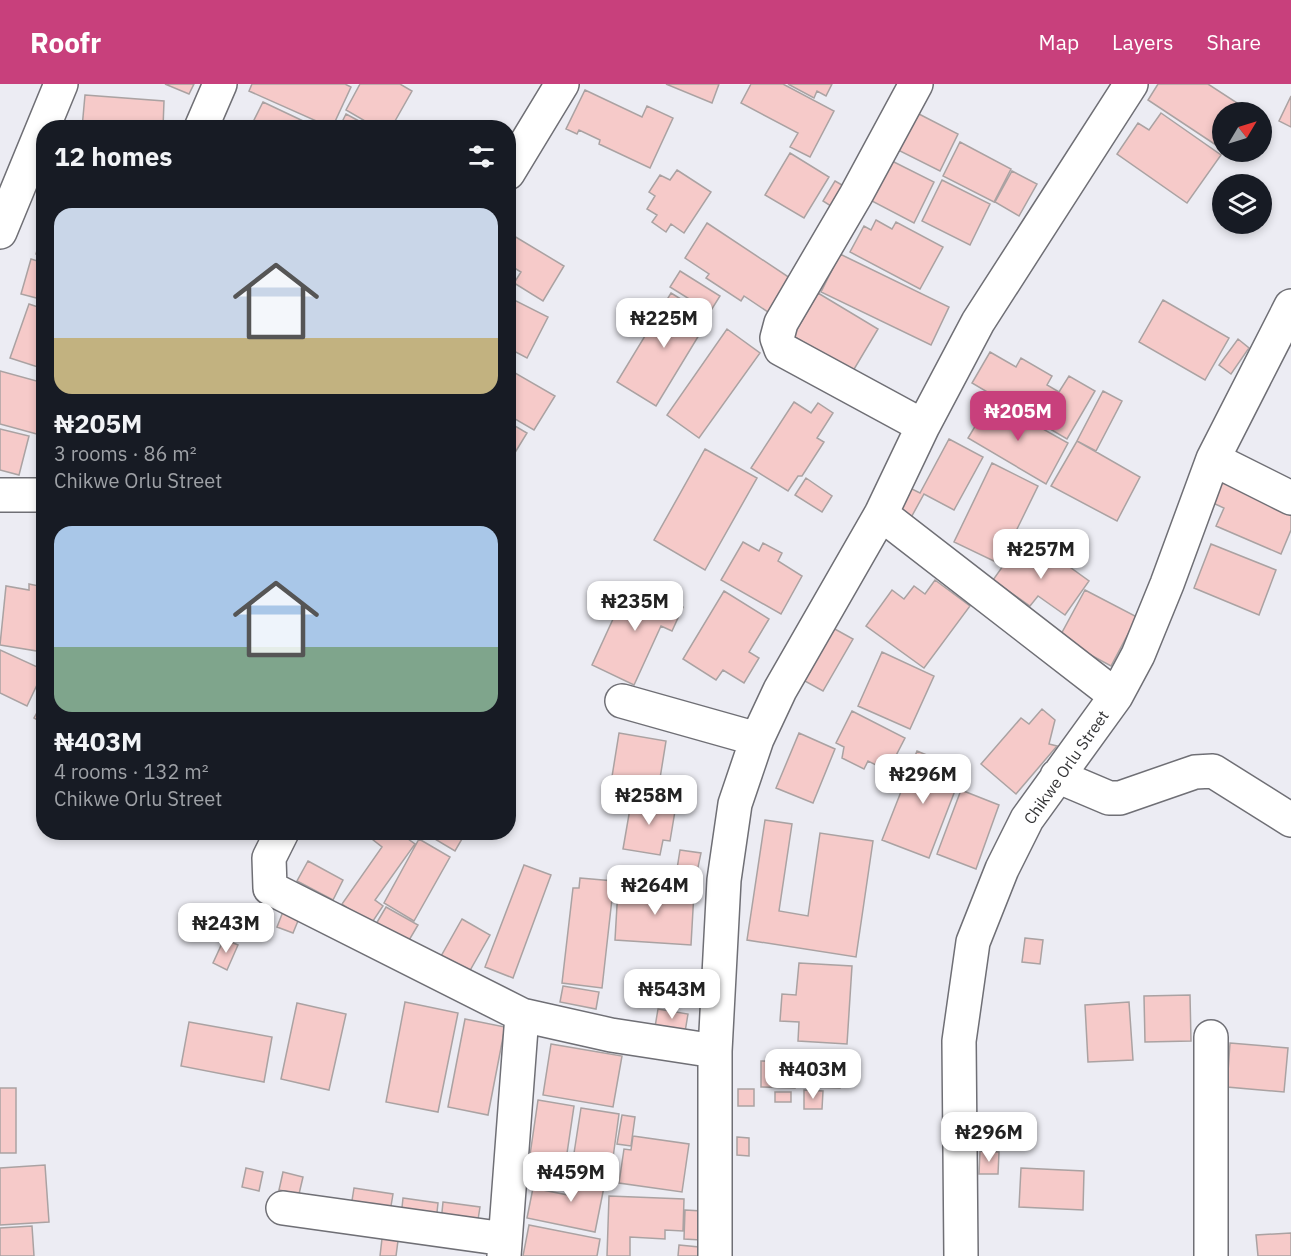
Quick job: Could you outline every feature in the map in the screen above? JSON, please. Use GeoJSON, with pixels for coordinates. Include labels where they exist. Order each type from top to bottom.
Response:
{"type":"FeatureCollection","features":[{"type":"Feature","properties":{"kind":"street"},"geometry":{"type":"LineString","coordinates":[[47,120],[62,84]]}},
{"type":"Feature","properties":{"kind":"street"},"geometry":{"type":"LineString","coordinates":[[204,120],[220,84]]}},
{"type":"Feature","properties":{"kind":"street"},"geometry":{"type":"LineString","coordinates":[[516,160],[562,84]]}},
{"type":"Feature","properties":{"kind":"street"},"geometry":{"type":"LineString","coordinates":[[916,84],[856,195],[781,323],[777,338],[781,349],[923,426]]}},
{"type":"Feature","properties":{"kind":"street"},"geometry":{"type":"LineString","coordinates":[[715,1256],[715,1051],[723,880],[735,804],[757,739],[780,690],[881,514],[923,426],[978,322],[1131,84]]}},
{"type":"Feature","properties":{"kind":"street"},"geometry":{"type":"LineString","coordinates":[[0,232],[36,146]]}},
{"type":"Feature","properties":{"kind":"street","name":"Chikwe Orlu Street"},"geometry":{"type":"LineString","coordinates":[[961,1256],[959,1041],[973,942],[1002,869],[1027,819],[1116,696],[1138,655],[1213,459],[1291,306]]}},
{"type":"Feature","properties":{"kind":"street"},"geometry":{"type":"LineString","coordinates":[[1213,459],[1291,498]]}},
{"type":"Feature","properties":{"kind":"street"},"geometry":{"type":"LineString","coordinates":[[0,495],[36,495]]}},
{"type":"Feature","properties":{"kind":"street"},"geometry":{"type":"LineString","coordinates":[[881,514],[1116,696]]}},
{"type":"Feature","properties":{"kind":"street"},"geometry":{"type":"LineString","coordinates":[[622,701],[757,739]]}},
{"type":"Feature","properties":{"kind":"street"},"geometry":{"type":"LineString","coordinates":[[1057,777],[1109,798],[1120,798],[1195,772],[1213,771],[1291,820]]}},
{"type":"Feature","properties":{"kind":"street"},"geometry":{"type":"LineString","coordinates":[[278,840],[269,858],[270,888],[522,1015],[611,1035],[715,1051]]}},
{"type":"Feature","properties":{"kind":"street"},"geometry":{"type":"LineString","coordinates":[[283,1208],[504,1248],[522,1015]]}},
{"type":"Feature","properties":{"kind":"street"},"geometry":{"type":"LineString","coordinates":[[1211,1036],[1211,1256]]}},
{"type":"Feature","properties":{"kind":"building"},"geometry":{"type":"Polygon","coordinates":[[[165,84],[194,84],[189,94],[165,84]]]}},
{"type":"Feature","properties":{"kind":"building"},"geometry":{"type":"Polygon","coordinates":[[[252,84],[345,84],[351,87],[336,120],[314,120],[249,91],[252,84]]]}},
{"type":"Feature","properties":{"kind":"building"},"geometry":{"type":"Polygon","coordinates":[[[360,84],[400,84],[412,91],[396,120],[363,120],[346,110],[360,84]]]}},
{"type":"Feature","properties":{"kind":"building"},"geometry":{"type":"Polygon","coordinates":[[[666,84],[719,84],[712,103],[666,84]]]}},
{"type":"Feature","properties":{"kind":"building"},"geometry":{"type":"Polygon","coordinates":[[[751,84],[783,84],[834,111],[810,157],[790,147],[798,133],[741,103],[751,84]]]}},
{"type":"Feature","properties":{"kind":"building"},"geometry":{"type":"Polygon","coordinates":[[[788,84],[832,84],[826,96],[817,91],[814,98],[788,84]]]}},
{"type":"Feature","properties":{"kind":"building"},"geometry":{"type":"Polygon","coordinates":[[[1158,84],[1208,84],[1236,102],[1212,102],[1212,142],[1148,100],[1158,84]]]}},
{"type":"Feature","properties":{"kind":"building"},"geometry":{"type":"Polygon","coordinates":[[[585,90],[642,117],[647,106],[673,118],[650,168],[599,144],[600,140],[579,130],[577,134],[566,129],[585,90]]]}},
{"type":"Feature","properties":{"kind":"building"},"geometry":{"type":"Polygon","coordinates":[[[85,95],[164,101],[163,120],[83,120],[85,95]]]}},
{"type":"Feature","properties":{"kind":"building"},"geometry":{"type":"Polygon","coordinates":[[[1291,96],[1291,127],[1279,121],[1291,96]]]}},
{"type":"Feature","properties":{"kind":"building"},"geometry":{"type":"Polygon","coordinates":[[[263,102],[301,120],[254,120],[263,102]]]}},
{"type":"Feature","properties":{"kind":"building"},"geometry":{"type":"Polygon","coordinates":[[[917,113],[958,134],[940,171],[898,150],[917,113]]]}},
{"type":"Feature","properties":{"kind":"building"},"geometry":{"type":"Polygon","coordinates":[[[1161,113],[1212,149],[1212,162],[1216,162],[1187,203],[1117,154],[1138,123],[1149,130],[1161,113]]]}},
{"type":"Feature","properties":{"kind":"building"},"geometry":{"type":"Polygon","coordinates":[[[346,114],[357,120],[343,120],[346,114]]]}},
{"type":"Feature","properties":{"kind":"building"},"geometry":{"type":"Polygon","coordinates":[[[960,142],[1011,169],[994,202],[943,176],[960,142]]]}},
{"type":"Feature","properties":{"kind":"building"},"geometry":{"type":"Polygon","coordinates":[[[790,153],[829,177],[804,218],[765,195],[790,153]]]}},
{"type":"Feature","properties":{"kind":"building"},"geometry":{"type":"Polygon","coordinates":[[[890,160],[934,182],[914,223],[870,200],[890,160]]]}},
{"type":"Feature","properties":{"kind":"building"},"geometry":{"type":"Polygon","coordinates":[[[677,170],[711,192],[684,233],[671,224],[666,232],[652,222],[657,215],[647,209],[655,196],[649,192],[660,175],[670,180],[677,170]]]}},
{"type":"Feature","properties":{"kind":"building"},"geometry":{"type":"Polygon","coordinates":[[[1012,171],[1037,184],[1019,216],[995,202],[1012,171]]]}},
{"type":"Feature","properties":{"kind":"building"},"geometry":{"type":"Polygon","coordinates":[[[942,180],[990,204],[970,245],[922,221],[942,180]]]}},
{"type":"Feature","properties":{"kind":"building"},"geometry":{"type":"Polygon","coordinates":[[[835,181],[849,189],[837,210],[823,201],[835,181]]]}},
{"type":"Feature","properties":{"kind":"building"},"geometry":{"type":"Polygon","coordinates":[[[876,220],[892,229],[896,222],[943,247],[920,289],[850,252],[864,226],[871,230],[876,220]]]}},
{"type":"Feature","properties":{"kind":"building"},"geometry":{"type":"Polygon","coordinates":[[[707,223],[793,280],[771,314],[744,296],[741,301],[706,278],[709,274],[685,258],[707,223]]]}},
{"type":"Feature","properties":{"kind":"building"},"geometry":{"type":"Polygon","coordinates":[[[516,237],[564,266],[543,301],[516,284],[521,272],[516,269],[516,237]]]}},
{"type":"Feature","properties":{"kind":"building"},"geometry":{"type":"Polygon","coordinates":[[[840,254],[949,307],[931,345],[821,292],[840,254]]]}},
{"type":"Feature","properties":{"kind":"building"},"geometry":{"type":"Polygon","coordinates":[[[31,259],[36,261],[36,298],[21,294],[31,259]]]}},
{"type":"Feature","properties":{"kind":"building"},"geometry":{"type":"Polygon","coordinates":[[[680,271],[720,296],[710,312],[670,287],[680,271]]]}},
{"type":"Feature","properties":{"kind":"building"},"geometry":{"type":"Polygon","coordinates":[[[671,293],[710,317],[656,406],[617,382],[671,293]]]}},
{"type":"Feature","properties":{"kind":"building"},"geometry":{"type":"Polygon","coordinates":[[[818,293],[878,329],[853,371],[793,336],[818,293]]]}},
{"type":"Feature","properties":{"kind":"building"},"geometry":{"type":"Polygon","coordinates":[[[1163,300],[1229,338],[1205,380],[1139,342],[1163,300]]]}},
{"type":"Feature","properties":{"kind":"building"},"geometry":{"type":"Polygon","coordinates":[[[516,301],[548,317],[527,358],[516,352],[516,301]]]}},
{"type":"Feature","properties":{"kind":"building"},"geometry":{"type":"Polygon","coordinates":[[[29,304],[36,306],[36,366],[10,358],[29,304]]]}},
{"type":"Feature","properties":{"kind":"building"},"geometry":{"type":"Polygon","coordinates":[[[727,329],[760,353],[699,438],[667,415],[727,329]]]}},
{"type":"Feature","properties":{"kind":"building"},"geometry":{"type":"Polygon","coordinates":[[[1238,339],[1249,348],[1231,374],[1219,365],[1238,339]]]}},
{"type":"Feature","properties":{"kind":"building"},"geometry":{"type":"Polygon","coordinates":[[[990,352],[1016,367],[1021,358],[1052,376],[1047,385],[1059,392],[1069,376],[1095,391],[1067,439],[972,383],[990,352]]]}},
{"type":"Feature","properties":{"kind":"building"},"geometry":{"type":"Polygon","coordinates":[[[0,371],[36,381],[36,434],[0,424],[0,371]]]}},
{"type":"Feature","properties":{"kind":"building"},"geometry":{"type":"Polygon","coordinates":[[[516,374],[555,396],[534,430],[516,420],[516,374]]]}},
{"type":"Feature","properties":{"kind":"building"},"geometry":{"type":"Polygon","coordinates":[[[1103,391],[1122,401],[1096,451],[1077,441],[1103,391]]]}},
{"type":"Feature","properties":{"kind":"building"},"geometry":{"type":"Polygon","coordinates":[[[991,400],[1068,443],[1046,484],[968,438],[991,400]]]}},
{"type":"Feature","properties":{"kind":"building"},"geometry":{"type":"Polygon","coordinates":[[[794,402],[811,413],[818,403],[833,413],[817,438],[824,442],[802,476],[798,476],[788,491],[751,468],[794,402]]]}},
{"type":"Feature","properties":{"kind":"building"},"geometry":{"type":"Polygon","coordinates":[[[516,427],[527,433],[516,451],[516,427]]]}},
{"type":"Feature","properties":{"kind":"building"},"geometry":{"type":"Polygon","coordinates":[[[0,429],[29,436],[19,475],[0,470],[0,429]]]}},
{"type":"Feature","properties":{"kind":"building"},"geometry":{"type":"Polygon","coordinates":[[[949,439],[983,457],[954,510],[924,494],[908,523],[891,514],[906,486],[920,493],[949,439]]]}},
{"type":"Feature","properties":{"kind":"building"},"geometry":{"type":"Polygon","coordinates":[[[1077,441],[1140,477],[1117,521],[1051,486],[1077,441]]]}},
{"type":"Feature","properties":{"kind":"building"},"geometry":{"type":"Polygon","coordinates":[[[705,449],[757,478],[705,570],[654,540],[705,449]]]}},
{"type":"Feature","properties":{"kind":"building"},"geometry":{"type":"Polygon","coordinates":[[[992,463],[1038,486],[1000,564],[954,542],[992,463]]]}},
{"type":"Feature","properties":{"kind":"building"},"geometry":{"type":"Polygon","coordinates":[[[1222,476],[1291,506],[1291,530],[1281,554],[1216,526],[1224,508],[1211,502],[1222,476]]]}},
{"type":"Feature","properties":{"kind":"building"},"geometry":{"type":"Polygon","coordinates":[[[806,478],[832,496],[822,512],[795,495],[806,478]]]}},
{"type":"Feature","properties":{"kind":"building"},"geometry":{"type":"Polygon","coordinates":[[[743,542],[759,551],[763,543],[782,553],[778,561],[802,576],[781,614],[721,580],[743,542]]]}},
{"type":"Feature","properties":{"kind":"building"},"geometry":{"type":"Polygon","coordinates":[[[1211,544],[1276,570],[1259,615],[1194,588],[1211,544]]]}},
{"type":"Feature","properties":{"kind":"building"},"geometry":{"type":"Polygon","coordinates":[[[1017,546],[1041,563],[1049,552],[1089,581],[1065,615],[1038,596],[1030,606],[993,580],[1017,546]]]}},
{"type":"Feature","properties":{"kind":"building"},"geometry":{"type":"Polygon","coordinates":[[[935,580],[970,606],[924,668],[866,626],[892,590],[904,599],[914,586],[925,594],[935,580]]]}},
{"type":"Feature","properties":{"kind":"building"},"geometry":{"type":"Polygon","coordinates":[[[630,582],[683,607],[672,631],[661,626],[634,685],[592,665],[630,582]]]}},
{"type":"Feature","properties":{"kind":"building"},"geometry":{"type":"Polygon","coordinates":[[[29,584],[36,585],[36,651],[0,645],[6,586],[29,590],[29,584]]]}},
{"type":"Feature","properties":{"kind":"building"},"geometry":{"type":"Polygon","coordinates":[[[1085,590],[1137,617],[1111,666],[1059,638],[1085,590]]]}},
{"type":"Feature","properties":{"kind":"building"},"geometry":{"type":"Polygon","coordinates":[[[724,591],[769,619],[749,652],[759,658],[744,683],[723,670],[716,680],[683,659],[724,591]]]}},
{"type":"Feature","properties":{"kind":"building"},"geometry":{"type":"Polygon","coordinates":[[[833,628],[853,639],[823,691],[803,680],[833,628]]]}},
{"type":"Feature","properties":{"kind":"building"},"geometry":{"type":"Polygon","coordinates":[[[0,650],[36,666],[36,687],[27,706],[0,693],[0,650]]]}},
{"type":"Feature","properties":{"kind":"building"},"geometry":{"type":"Polygon","coordinates":[[[882,652],[934,676],[910,729],[858,706],[882,652]]]}},
{"type":"Feature","properties":{"kind":"building"},"geometry":{"type":"Polygon","coordinates":[[[1042,709],[1055,720],[1049,744],[1057,746],[1016,794],[981,764],[1021,718],[1029,724],[1042,709]]]}},
{"type":"Feature","properties":{"kind":"building"},"geometry":{"type":"Polygon","coordinates":[[[852,711],[905,738],[888,771],[868,761],[864,769],[842,758],[844,747],[836,743],[852,711]]]}},
{"type":"Feature","properties":{"kind":"building"},"geometry":{"type":"Polygon","coordinates":[[[619,733],[666,741],[657,797],[610,789],[619,733]]]}},
{"type":"Feature","properties":{"kind":"building"},"geometry":{"type":"Polygon","coordinates":[[[799,733],[835,749],[813,803],[776,788],[799,733]]]}},
{"type":"Feature","properties":{"kind":"building"},"geometry":{"type":"Polygon","coordinates":[[[917,751],[963,770],[929,858],[882,840],[917,751]]]}},
{"type":"Feature","properties":{"kind":"building"},"geometry":{"type":"Polygon","coordinates":[[[961,790],[999,805],[976,869],[937,854],[961,790]]]}},
{"type":"Feature","properties":{"kind":"building"},"geometry":{"type":"Polygon","coordinates":[[[632,797],[676,805],[670,841],[663,840],[660,855],[623,849],[632,797]]]}},
{"type":"Feature","properties":{"kind":"building"},"geometry":{"type":"Polygon","coordinates":[[[765,820],[792,824],[779,911],[808,916],[820,833],[873,841],[856,957],[747,940],[765,820]]]}},
{"type":"Feature","properties":{"kind":"building"},"geometry":{"type":"Polygon","coordinates":[[[373,840],[409,840],[415,844],[375,900],[383,906],[371,924],[342,904],[382,847],[373,840]]]}},
{"type":"Feature","properties":{"kind":"building"},"geometry":{"type":"Polygon","coordinates":[[[418,840],[450,857],[414,921],[384,903],[418,840]]]}},
{"type":"Feature","properties":{"kind":"building"},"geometry":{"type":"Polygon","coordinates":[[[436,840],[461,840],[455,851],[436,840]]]}},
{"type":"Feature","properties":{"kind":"building"},"geometry":{"type":"Polygon","coordinates":[[[680,850],[701,853],[697,872],[677,869],[680,850]]]}},
{"type":"Feature","properties":{"kind":"building"},"geometry":{"type":"Polygon","coordinates":[[[308,861],[343,880],[333,900],[297,881],[308,861]]]}},
{"type":"Feature","properties":{"kind":"building"},"geometry":{"type":"Polygon","coordinates":[[[524,865],[551,875],[513,978],[485,967],[524,865]]]}},
{"type":"Feature","properties":{"kind":"building"},"geometry":{"type":"Polygon","coordinates":[[[580,878],[614,881],[602,988],[562,983],[573,888],[579,888],[580,878]]]}},
{"type":"Feature","properties":{"kind":"building"},"geometry":{"type":"Polygon","coordinates":[[[618,888],[694,892],[691,945],[615,940],[618,888]]]}},
{"type":"Feature","properties":{"kind":"building"},"geometry":{"type":"Polygon","coordinates":[[[386,907],[418,925],[408,942],[376,924],[386,907]]]}},
{"type":"Feature","properties":{"kind":"building"},"geometry":{"type":"Polygon","coordinates":[[[284,909],[300,916],[293,933],[277,927],[284,909]]]}},
{"type":"Feature","properties":{"kind":"building"},"geometry":{"type":"Polygon","coordinates":[[[215,912],[227,916],[218,940],[206,935],[215,912]]]}},
{"type":"Feature","properties":{"kind":"building"},"geometry":{"type":"Polygon","coordinates":[[[462,919],[490,935],[468,974],[440,958],[462,919]]]}},
{"type":"Feature","properties":{"kind":"building"},"geometry":{"type":"Polygon","coordinates":[[[1025,938],[1043,940],[1040,964],[1022,962],[1025,938]]]}},
{"type":"Feature","properties":{"kind":"building"},"geometry":{"type":"Polygon","coordinates":[[[224,939],[238,945],[227,970],[213,963],[224,939]]]}},
{"type":"Feature","properties":{"kind":"building"},"geometry":{"type":"Polygon","coordinates":[[[799,963],[852,966],[847,1044],[798,1041],[799,1022],[780,1021],[782,994],[796,995],[799,963]]]}},
{"type":"Feature","properties":{"kind":"building"},"geometry":{"type":"Polygon","coordinates":[[[563,986],[599,992],[596,1009],[560,1002],[563,986]]]}},
{"type":"Feature","properties":{"kind":"building"},"geometry":{"type":"Polygon","coordinates":[[[1190,995],[1191,1041],[1145,1042],[1144,996],[1190,995]]]}},
{"type":"Feature","properties":{"kind":"building"},"geometry":{"type":"Polygon","coordinates":[[[405,1002],[458,1013],[438,1112],[386,1102],[405,1002]]]}},
{"type":"Feature","properties":{"kind":"building"},"geometry":{"type":"Polygon","coordinates":[[[1129,1002],[1133,1060],[1088,1062],[1085,1005],[1129,1002]]]}},
{"type":"Feature","properties":{"kind":"building"},"geometry":{"type":"Polygon","coordinates":[[[297,1003],[346,1014],[329,1090],[281,1079],[297,1003]]]}},
{"type":"Feature","properties":{"kind":"building"},"geometry":{"type":"Polygon","coordinates":[[[658,1009],[688,1014],[685,1032],[655,1027],[658,1009]]]}},
{"type":"Feature","properties":{"kind":"building"},"geometry":{"type":"Polygon","coordinates":[[[465,1019],[505,1027],[488,1115],[448,1107],[465,1019]]]}},
{"type":"Feature","properties":{"kind":"building"},"geometry":{"type":"Polygon","coordinates":[[[189,1022],[272,1037],[264,1082],[181,1066],[189,1022]]]}},
{"type":"Feature","properties":{"kind":"building"},"geometry":{"type":"Polygon","coordinates":[[[1230,1043],[1288,1048],[1284,1092],[1227,1087],[1230,1043]]]}},
{"type":"Feature","properties":{"kind":"building"},"geometry":{"type":"Polygon","coordinates":[[[551,1044],[622,1056],[613,1107],[543,1095],[551,1044]]]}},
{"type":"Feature","properties":{"kind":"building"},"geometry":{"type":"Polygon","coordinates":[[[761,1061],[795,1062],[795,1088],[761,1087],[761,1061]]]}},
{"type":"Feature","properties":{"kind":"building"},"geometry":{"type":"Polygon","coordinates":[[[807,1062],[841,1063],[840,1088],[807,1087],[807,1062]]]}},
{"type":"Feature","properties":{"kind":"building"},"geometry":{"type":"Polygon","coordinates":[[[0,1088],[16,1088],[16,1153],[0,1153],[0,1088]]]}},
{"type":"Feature","properties":{"kind":"building"},"geometry":{"type":"Polygon","coordinates":[[[738,1089],[754,1089],[754,1106],[738,1106],[738,1089]]]}},
{"type":"Feature","properties":{"kind":"building"},"geometry":{"type":"Polygon","coordinates":[[[804,1090],[823,1091],[822,1109],[804,1109],[804,1090]]]}},
{"type":"Feature","properties":{"kind":"building"},"geometry":{"type":"Polygon","coordinates":[[[775,1092],[791,1092],[791,1102],[775,1102],[775,1092]]]}},
{"type":"Feature","properties":{"kind":"building"},"geometry":{"type":"Polygon","coordinates":[[[538,1100],[574,1106],[566,1160],[530,1155],[538,1100]]]}},
{"type":"Feature","properties":{"kind":"building"},"geometry":{"type":"Polygon","coordinates":[[[581,1108],[619,1114],[611,1172],[572,1166],[581,1108]]]}},
{"type":"Feature","properties":{"kind":"building"},"geometry":{"type":"Polygon","coordinates":[[[622,1115],[635,1117],[631,1146],[617,1144],[622,1115]]]}},
{"type":"Feature","properties":{"kind":"building"},"geometry":{"type":"Polygon","coordinates":[[[633,1136],[689,1144],[682,1192],[619,1183],[624,1149],[631,1150],[633,1136]]]}},
{"type":"Feature","properties":{"kind":"building"},"geometry":{"type":"Polygon","coordinates":[[[737,1137],[749,1138],[749,1156],[737,1155],[737,1137]]]}},
{"type":"Feature","properties":{"kind":"building"},"geometry":{"type":"Polygon","coordinates":[[[980,1151],[999,1152],[998,1174],[979,1174],[980,1151]]]}},
{"type":"Feature","properties":{"kind":"building"},"geometry":{"type":"Polygon","coordinates":[[[533,1162],[571,1167],[568,1183],[531,1178],[533,1162]]]}},
{"type":"Feature","properties":{"kind":"building"},"geometry":{"type":"Polygon","coordinates":[[[45,1165],[49,1222],[0,1225],[0,1168],[45,1165]]]}},
{"type":"Feature","properties":{"kind":"building"},"geometry":{"type":"Polygon","coordinates":[[[246,1168],[263,1172],[259,1191],[242,1187],[246,1168]]]}},
{"type":"Feature","properties":{"kind":"building"},"geometry":{"type":"Polygon","coordinates":[[[1021,1168],[1084,1171],[1083,1210],[1019,1207],[1021,1168]]]}},
{"type":"Feature","properties":{"kind":"building"},"geometry":{"type":"Polygon","coordinates":[[[574,1170],[606,1177],[595,1232],[527,1218],[533,1188],[568,1195],[574,1170]]]}},
{"type":"Feature","properties":{"kind":"building"},"geometry":{"type":"Polygon","coordinates":[[[283,1172],[303,1177],[299,1194],[279,1190],[283,1172]]]}},
{"type":"Feature","properties":{"kind":"building"},"geometry":{"type":"Polygon","coordinates":[[[354,1188],[393,1194],[390,1212],[351,1207],[354,1188]]]}},
{"type":"Feature","properties":{"kind":"building"},"geometry":{"type":"Polygon","coordinates":[[[609,1196],[684,1199],[683,1231],[665,1230],[665,1239],[630,1237],[630,1256],[607,1256],[609,1196]]]}},
{"type":"Feature","properties":{"kind":"building"},"geometry":{"type":"Polygon","coordinates":[[[403,1198],[438,1203],[436,1222],[401,1217],[403,1198]]]}},
{"type":"Feature","properties":{"kind":"building"},"geometry":{"type":"Polygon","coordinates":[[[443,1202],[480,1207],[477,1226],[441,1222],[443,1202]]]}},
{"type":"Feature","properties":{"kind":"building"},"geometry":{"type":"Polygon","coordinates":[[[685,1210],[702,1211],[701,1240],[684,1239],[685,1210]]]}},
{"type":"Feature","properties":{"kind":"building"},"geometry":{"type":"Polygon","coordinates":[[[529,1225],[600,1239],[597,1256],[523,1256],[529,1225]]]}},
{"type":"Feature","properties":{"kind":"building"},"geometry":{"type":"Polygon","coordinates":[[[32,1226],[34,1256],[0,1256],[0,1228],[32,1226]]]}},
{"type":"Feature","properties":{"kind":"building"},"geometry":{"type":"Polygon","coordinates":[[[383,1230],[399,1233],[396,1256],[380,1256],[383,1230]]]}},
{"type":"Feature","properties":{"kind":"building"},"geometry":{"type":"Polygon","coordinates":[[[1291,1233],[1291,1256],[1258,1256],[1256,1235],[1291,1233]]]}},
{"type":"Feature","properties":{"kind":"building"},"geometry":{"type":"Polygon","coordinates":[[[679,1245],[699,1247],[698,1256],[678,1256],[679,1245]]]}}]}
